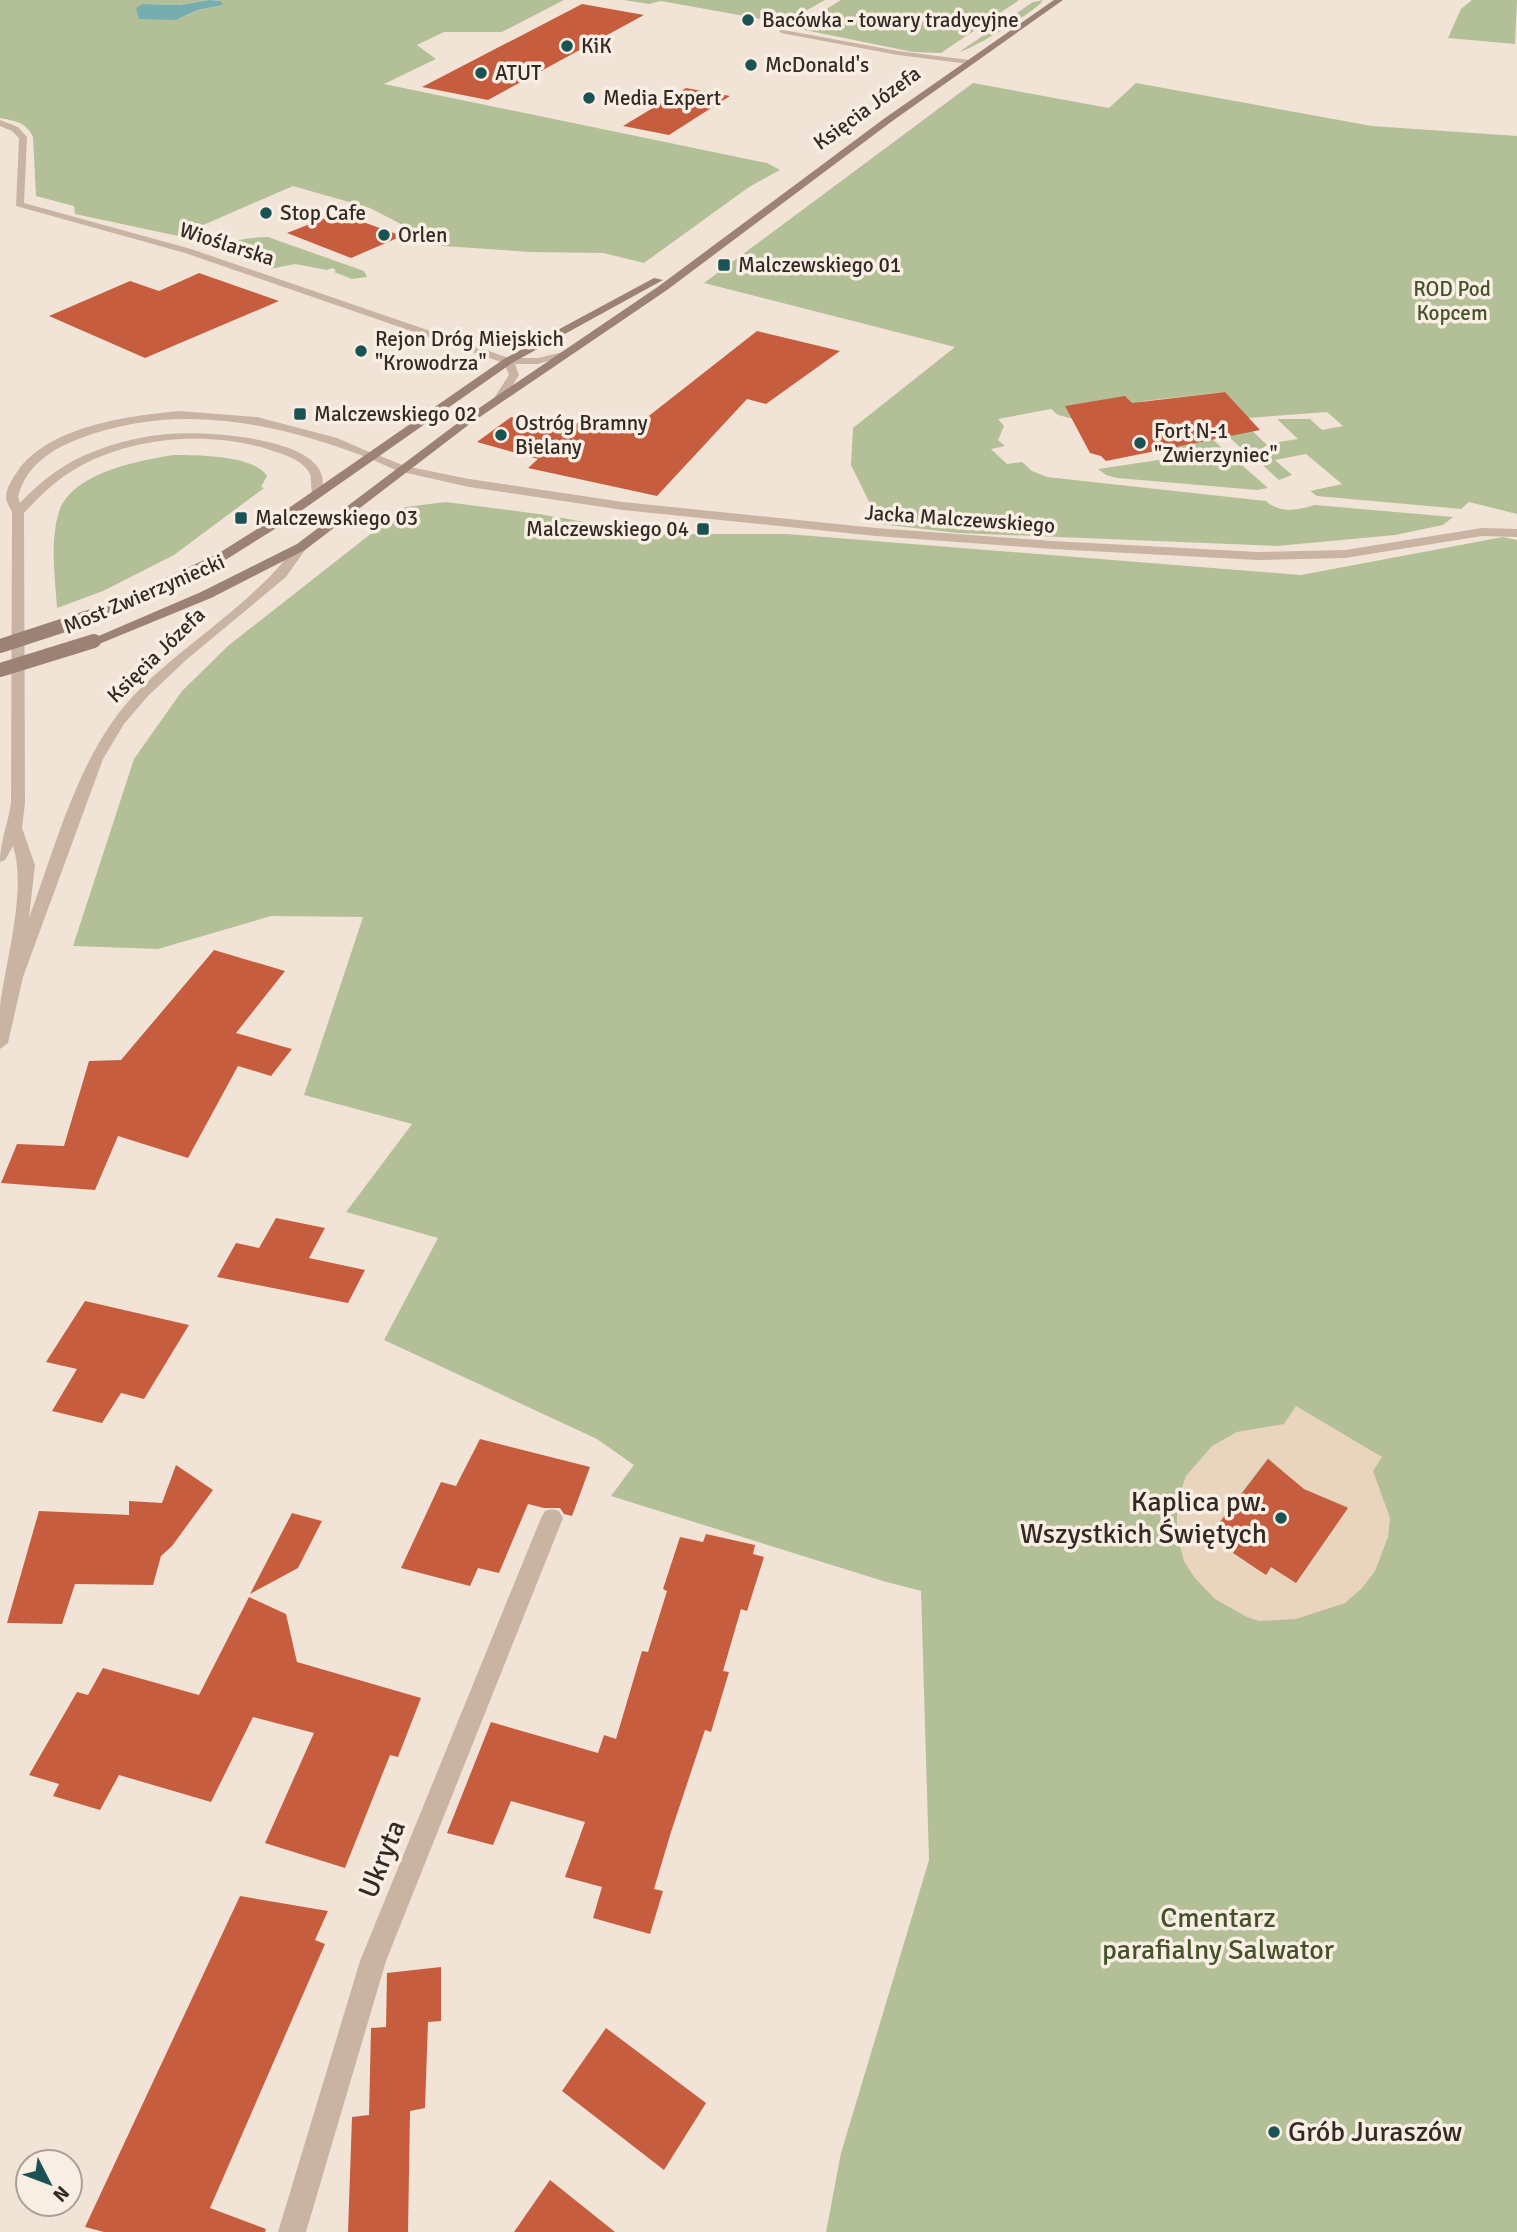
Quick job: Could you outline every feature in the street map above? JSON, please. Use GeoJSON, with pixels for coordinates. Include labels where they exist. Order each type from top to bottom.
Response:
{"type":"FeatureCollection","features":[{"type":"Feature","properties":{"kind":"main road","name":"Księcia Józefa"},"geometry":{"type":"LineString","coordinates":[[301,547],[500,398],[705,256],[959,69],[1059,0]]}},
{"type":"Feature","properties":{"kind":"main road","name":"Księcia Józefa"},"geometry":{"type":"LineString","coordinates":[[317,492],[508,360],[705,256]]}},
{"type":"Feature","properties":{"kind":"main road","name":"Most Zwierzyniecki"},"geometry":{"type":"LineString","coordinates":[[0,646],[92,616],[158,589],[223,556],[274,524],[317,492]]}},
{"type":"Feature","properties":{"kind":"main road","name":"Most Zwierzyniecki"},"geometry":{"type":"LineString","coordinates":[[0,670],[94,640],[206,595],[301,547]]}},
{"type":"Feature","properties":{"kind":"street"},"geometry":{"type":"LineString","coordinates":[[781,31],[898,53],[969,62]]}},
{"type":"Feature","properties":{"kind":"street"},"geometry":{"type":"LineString","coordinates":[[898,53],[959,69]]}},
{"type":"Feature","properties":{"kind":"street","name":"Wioślarska"},"geometry":{"type":"LineString","coordinates":[[0,122],[15,129],[23,137],[19,204],[188,251],[508,360],[538,361],[567,354]]}},
{"type":"Feature","properties":{"kind":"street"},"geometry":{"type":"LineString","coordinates":[[500,398],[514,375],[508,360]]}},
{"type":"Feature","properties":{"kind":"street","name":"Księcia Józefa"},"geometry":{"type":"LineString","coordinates":[[0,1043],[15,977],[27,865],[15,828],[20,756],[18,512],[12,497],[13,488],[26,467],[41,455],[92,429],[136,419],[202,413],[244,418],[334,440],[402,469]]}},
{"type":"Feature","properties":{"kind":"street"},"geometry":{"type":"LineString","coordinates":[[18,512],[48,481],[74,464],[129,444],[170,437],[214,436],[278,448],[312,468],[318,479],[317,492]]}},
{"type":"Feature","properties":{"kind":"street","name":"Jacka Malczewskiego"},"geometry":{"type":"LineString","coordinates":[[402,469],[469,483],[636,508],[876,532],[1052,545],[1258,556],[1345,554],[1482,532],[1517,533]]}},
{"type":"Feature","properties":{"kind":"street","name":"Księcia Józefa"},"geometry":{"type":"LineString","coordinates":[[15,977],[96,759],[112,731],[143,693],[171,666],[282,574],[301,547]]}},
{"type":"Feature","properties":{"kind":"street","name":"Księcia Józefa"},"geometry":{"type":"LineString","coordinates":[[0,857],[15,828]]}},
{"type":"Feature","properties":{"kind":"street","name":"Ukryta"},"geometry":{"type":"LineString","coordinates":[[292,2232],[373,1961],[552,1518]]}},
{"type":"Feature","properties":{"kind":"green space"},"geometry":{"type":"Polygon","coordinates":[[[0,0],[209,0],[178,5],[143,4],[176,20],[199,10],[223,5],[221,1],[211,0],[564,0],[502,32],[444,32],[417,45],[436,59],[384,84],[767,163],[780,170],[749,187],[644,263],[603,253],[531,252],[443,246],[370,208],[293,186],[178,236],[75,214],[74,206],[36,196],[33,137],[23,125],[0,118],[0,0]]]}},
{"type":"Feature","properties":{"kind":"green space"},"geometry":{"type":"Polygon","coordinates":[[[624,0],[825,0],[784,23],[661,1],[649,4],[624,0]]]}},
{"type":"Feature","properties":{"kind":"green space"},"geometry":{"type":"Polygon","coordinates":[[[841,0],[1019,0],[941,53],[913,52],[795,28],[841,0]]]}},
{"type":"Feature","properties":{"kind":"green space"},"geometry":{"type":"Polygon","coordinates":[[[1043,0],[1003,29],[959,52],[1033,2],[1043,0]]]}},
{"type":"Feature","properties":{"kind":"green space"},"geometry":{"type":"Polygon","coordinates":[[[1472,0],[1517,0],[1515,44],[1448,38],[1461,9],[1472,0]]]}},
{"type":"Feature","properties":{"kind":"green space","name":"ROD Pod Kopcem"},"geometry":{"type":"Polygon","coordinates":[[[973,83],[1109,108],[1136,83],[1372,126],[1517,136],[1517,514],[1469,502],[1461,509],[1317,496],[1310,491],[1342,484],[1306,454],[1275,460],[1292,475],[1279,480],[1258,461],[1275,446],[1272,443],[1298,439],[1277,419],[1310,419],[1322,430],[1343,426],[1327,412],[1248,418],[1224,392],[1144,401],[1082,421],[1058,415],[1051,409],[998,419],[1004,426],[998,440],[1005,446],[991,449],[1007,464],[1022,462],[1032,471],[1047,477],[1266,501],[1283,509],[1315,505],[1453,517],[1443,525],[1395,535],[1277,546],[958,533],[880,524],[851,465],[853,428],[955,347],[704,283],[973,83]]]}},
{"type":"Feature","properties":{"kind":"green space"},"geometry":{"type":"Polygon","coordinates":[[[268,237],[364,271],[367,277],[352,279],[334,272],[336,270],[332,268],[327,270],[295,264],[270,269],[223,253],[236,241],[268,237]]]}},
{"type":"Feature","properties":{"kind":"green space"},"geometry":{"type":"Polygon","coordinates":[[[1207,417],[1245,424],[1267,445],[1251,457],[1207,417]]]}},
{"type":"Feature","properties":{"kind":"green space"},"geometry":{"type":"Polygon","coordinates":[[[1212,439],[1268,488],[1257,490],[1117,478],[1098,469],[1165,459],[1173,447],[1212,439]]]}},
{"type":"Feature","properties":{"kind":"green space"},"geometry":{"type":"Polygon","coordinates":[[[173,455],[224,458],[250,464],[267,476],[261,487],[264,488],[174,555],[103,591],[57,608],[54,538],[58,515],[65,501],[90,479],[106,472],[173,455]]]}},
{"type":"Feature","properties":{"kind":"green space","name":"Cmentarz parafialny Salwator"},"geometry":{"type":"Polygon","coordinates":[[[446,502],[539,514],[654,534],[787,534],[1301,575],[1503,537],[1517,540],[1517,2232],[826,2232],[841,2153],[929,1860],[921,1591],[611,1496],[634,1465],[597,1439],[384,1340],[438,1238],[346,1212],[412,1124],[304,1095],[363,917],[271,916],[158,949],[73,946],[134,759],[182,691],[229,645],[405,507],[446,502]]]}},
{"type":"Feature","properties":{"kind":"shaded area"},"geometry":{"type":"Polygon","coordinates":[[[1296,1406],[1382,1457],[1373,1471],[1390,1518],[1388,1537],[1375,1571],[1362,1588],[1345,1603],[1296,1619],[1259,1621],[1215,1599],[1194,1577],[1184,1561],[1177,1535],[1177,1501],[1186,1476],[1212,1446],[1237,1432],[1284,1424],[1296,1406]],[[1268,1458],[1214,1529],[1238,1545],[1234,1552],[1255,1568],[1267,1574],[1271,1567],[1296,1583],[1348,1507],[1323,1497],[1320,1501],[1284,1479],[1287,1475],[1268,1458]]]}},
{"type":"Feature","properties":{"kind":"water"},"geometry":{"type":"Polygon","coordinates":[[[209,0],[221,1],[223,5],[198,10],[176,20],[139,19],[136,8],[143,4],[179,5],[209,0]]]}},
{"type":"Feature","properties":{"kind":"building"},"geometry":{"type":"Polygon","coordinates":[[[582,4],[644,15],[488,100],[422,87],[582,4]]]}},
{"type":"Feature","properties":{"kind":"building"},"geometry":{"type":"Polygon","coordinates":[[[686,88],[730,96],[669,135],[623,126],[686,88]]]}},
{"type":"Feature","properties":{"kind":"building"},"geometry":{"type":"Polygon","coordinates":[[[338,213],[402,236],[351,258],[287,233],[338,213]]]}},
{"type":"Feature","properties":{"kind":"building"},"geometry":{"type":"Polygon","coordinates":[[[199,273],[279,301],[145,358],[49,316],[130,281],[159,291],[199,273]]]}},
{"type":"Feature","properties":{"kind":"building"},"geometry":{"type":"Polygon","coordinates":[[[757,331],[840,351],[766,404],[747,399],[657,496],[528,468],[538,459],[477,442],[511,417],[567,432],[585,416],[636,426],[757,331]]]}},
{"type":"Feature","properties":{"kind":"building"},"geometry":{"type":"Polygon","coordinates":[[[1225,392],[1260,430],[1106,461],[1101,456],[1090,453],[1065,406],[1125,396],[1132,403],[1225,392]]]}},
{"type":"Feature","properties":{"kind":"building"},"geometry":{"type":"Polygon","coordinates":[[[214,950],[285,971],[236,1033],[292,1049],[271,1076],[238,1066],[188,1158],[118,1136],[95,1190],[1,1183],[17,1144],[64,1146],[89,1061],[121,1060],[214,950]]]}},
{"type":"Feature","properties":{"kind":"building"},"geometry":{"type":"Polygon","coordinates":[[[276,1218],[325,1228],[309,1258],[365,1270],[348,1303],[217,1277],[236,1243],[259,1248],[276,1218]]]}},
{"type":"Feature","properties":{"kind":"building"},"geometry":{"type":"Polygon","coordinates":[[[85,1301],[189,1325],[144,1399],[121,1393],[102,1423],[52,1411],[77,1369],[46,1362],[85,1301]]]}},
{"type":"Feature","properties":{"kind":"building"},"geometry":{"type":"Polygon","coordinates":[[[480,1439],[590,1467],[572,1516],[564,1514],[560,1508],[528,1504],[499,1573],[478,1568],[470,1586],[401,1568],[441,1482],[456,1486],[480,1439]]]}},
{"type":"Feature","properties":{"kind":"building","name":"Kaplica pw. Wszystkich Świętych"},"geometry":{"type":"Polygon","coordinates":[[[1268,1459],[1304,1489],[1348,1508],[1296,1583],[1271,1567],[1266,1575],[1233,1553],[1238,1545],[1214,1530],[1268,1459]]]}},
{"type":"Feature","properties":{"kind":"building"},"geometry":{"type":"Polygon","coordinates":[[[176,1465],[213,1490],[172,1546],[161,1556],[153,1585],[75,1584],[62,1624],[7,1623],[39,1511],[129,1515],[129,1501],[162,1503],[176,1465]]]}},
{"type":"Feature","properties":{"kind":"building"},"geometry":{"type":"Polygon","coordinates":[[[292,1513],[322,1521],[298,1568],[250,1594],[292,1513]]]}},
{"type":"Feature","properties":{"kind":"building"},"geometry":{"type":"Polygon","coordinates":[[[706,1534],[755,1545],[753,1554],[764,1557],[747,1611],[741,1609],[723,1671],[729,1672],[711,1732],[705,1730],[671,1832],[654,1889],[663,1891],[650,1934],[593,1918],[602,1887],[565,1877],[585,1822],[511,1801],[493,1845],[447,1833],[491,1722],[598,1753],[604,1735],[616,1739],[642,1651],[648,1652],[667,1591],[663,1589],[680,1537],[703,1542],[706,1534]]]}},
{"type":"Feature","properties":{"kind":"building"},"geometry":{"type":"Polygon","coordinates":[[[249,1597],[286,1614],[297,1662],[421,1698],[398,1757],[390,1755],[345,1868],[265,1843],[314,1733],[253,1717],[211,1802],[119,1775],[100,1810],[53,1796],[59,1784],[29,1775],[77,1692],[88,1695],[103,1668],[199,1695],[249,1597]]]}},
{"type":"Feature","properties":{"kind":"building"},"geometry":{"type":"Polygon","coordinates":[[[240,1896],[328,1911],[315,1940],[325,1944],[210,2208],[266,2229],[265,2232],[104,2232],[85,2227],[240,1896]]]}},
{"type":"Feature","properties":{"kind":"building"},"geometry":{"type":"Polygon","coordinates":[[[441,1967],[441,2021],[428,2022],[425,2108],[410,2111],[408,2232],[348,2232],[352,2117],[369,2115],[371,2028],[386,2027],[387,1973],[441,1967]]]}},
{"type":"Feature","properties":{"kind":"building"},"geometry":{"type":"Polygon","coordinates":[[[606,2028],[706,2103],[664,2170],[562,2091],[606,2028]]]}},
{"type":"Feature","properties":{"kind":"building"},"geometry":{"type":"Polygon","coordinates":[[[550,2180],[615,2232],[514,2232],[550,2180]]]}},
{"type":"Feature","properties":{"kind":"place","name":"Bacówka - towary tradycyjne"},"geometry":{"type":"Point","coordinates":[748,20]}},
{"type":"Feature","properties":{"kind":"place","name":"KiK"},"geometry":{"type":"Point","coordinates":[567,46]}},
{"type":"Feature","properties":{"kind":"place","name":"McDonald's"},"geometry":{"type":"Point","coordinates":[751,65]}},
{"type":"Feature","properties":{"kind":"place","name":"ATUT"},"geometry":{"type":"Point","coordinates":[481,73]}},
{"type":"Feature","properties":{"kind":"place","name":"Media Expert"},"geometry":{"type":"Point","coordinates":[589,98]}},
{"type":"Feature","properties":{"kind":"place","name":"Stop Cafe"},"geometry":{"type":"Point","coordinates":[266,213]}},
{"type":"Feature","properties":{"kind":"place","name":"Orlen"},"geometry":{"type":"Point","coordinates":[384,235]}},
{"type":"Feature","properties":{"kind":"place","name":"Malczewskiego 01"},"geometry":{"type":"Point","coordinates":[724,265]}},
{"type":"Feature","properties":{"kind":"place","name":"Rejon Dróg Miejskich \"Krowodrza\""},"geometry":{"type":"Point","coordinates":[361,351]}},
{"type":"Feature","properties":{"kind":"place","name":"Malczewskiego 02"},"geometry":{"type":"Point","coordinates":[300,414]}},
{"type":"Feature","properties":{"kind":"place","name":"Ostróg Bramny Bielany"},"geometry":{"type":"Point","coordinates":[501,435]}},
{"type":"Feature","properties":{"kind":"place","name":"Fort N-1 \"Zwierzyniec\""},"geometry":{"type":"Point","coordinates":[1140,443]}},
{"type":"Feature","properties":{"kind":"place","name":"Malczewskiego 03"},"geometry":{"type":"Point","coordinates":[241,518]}},
{"type":"Feature","properties":{"kind":"place","name":"Malczewskiego 04"},"geometry":{"type":"Point","coordinates":[703,529]}},
{"type":"Feature","properties":{"kind":"place","name":"Kaplica pw. Wszystkich Świętych"},"geometry":{"type":"Point","coordinates":[1281,1518]}},
{"type":"Feature","properties":{"kind":"place","name":"Grób Juraszów"},"geometry":{"type":"Point","coordinates":[1274,2132]}}]}
